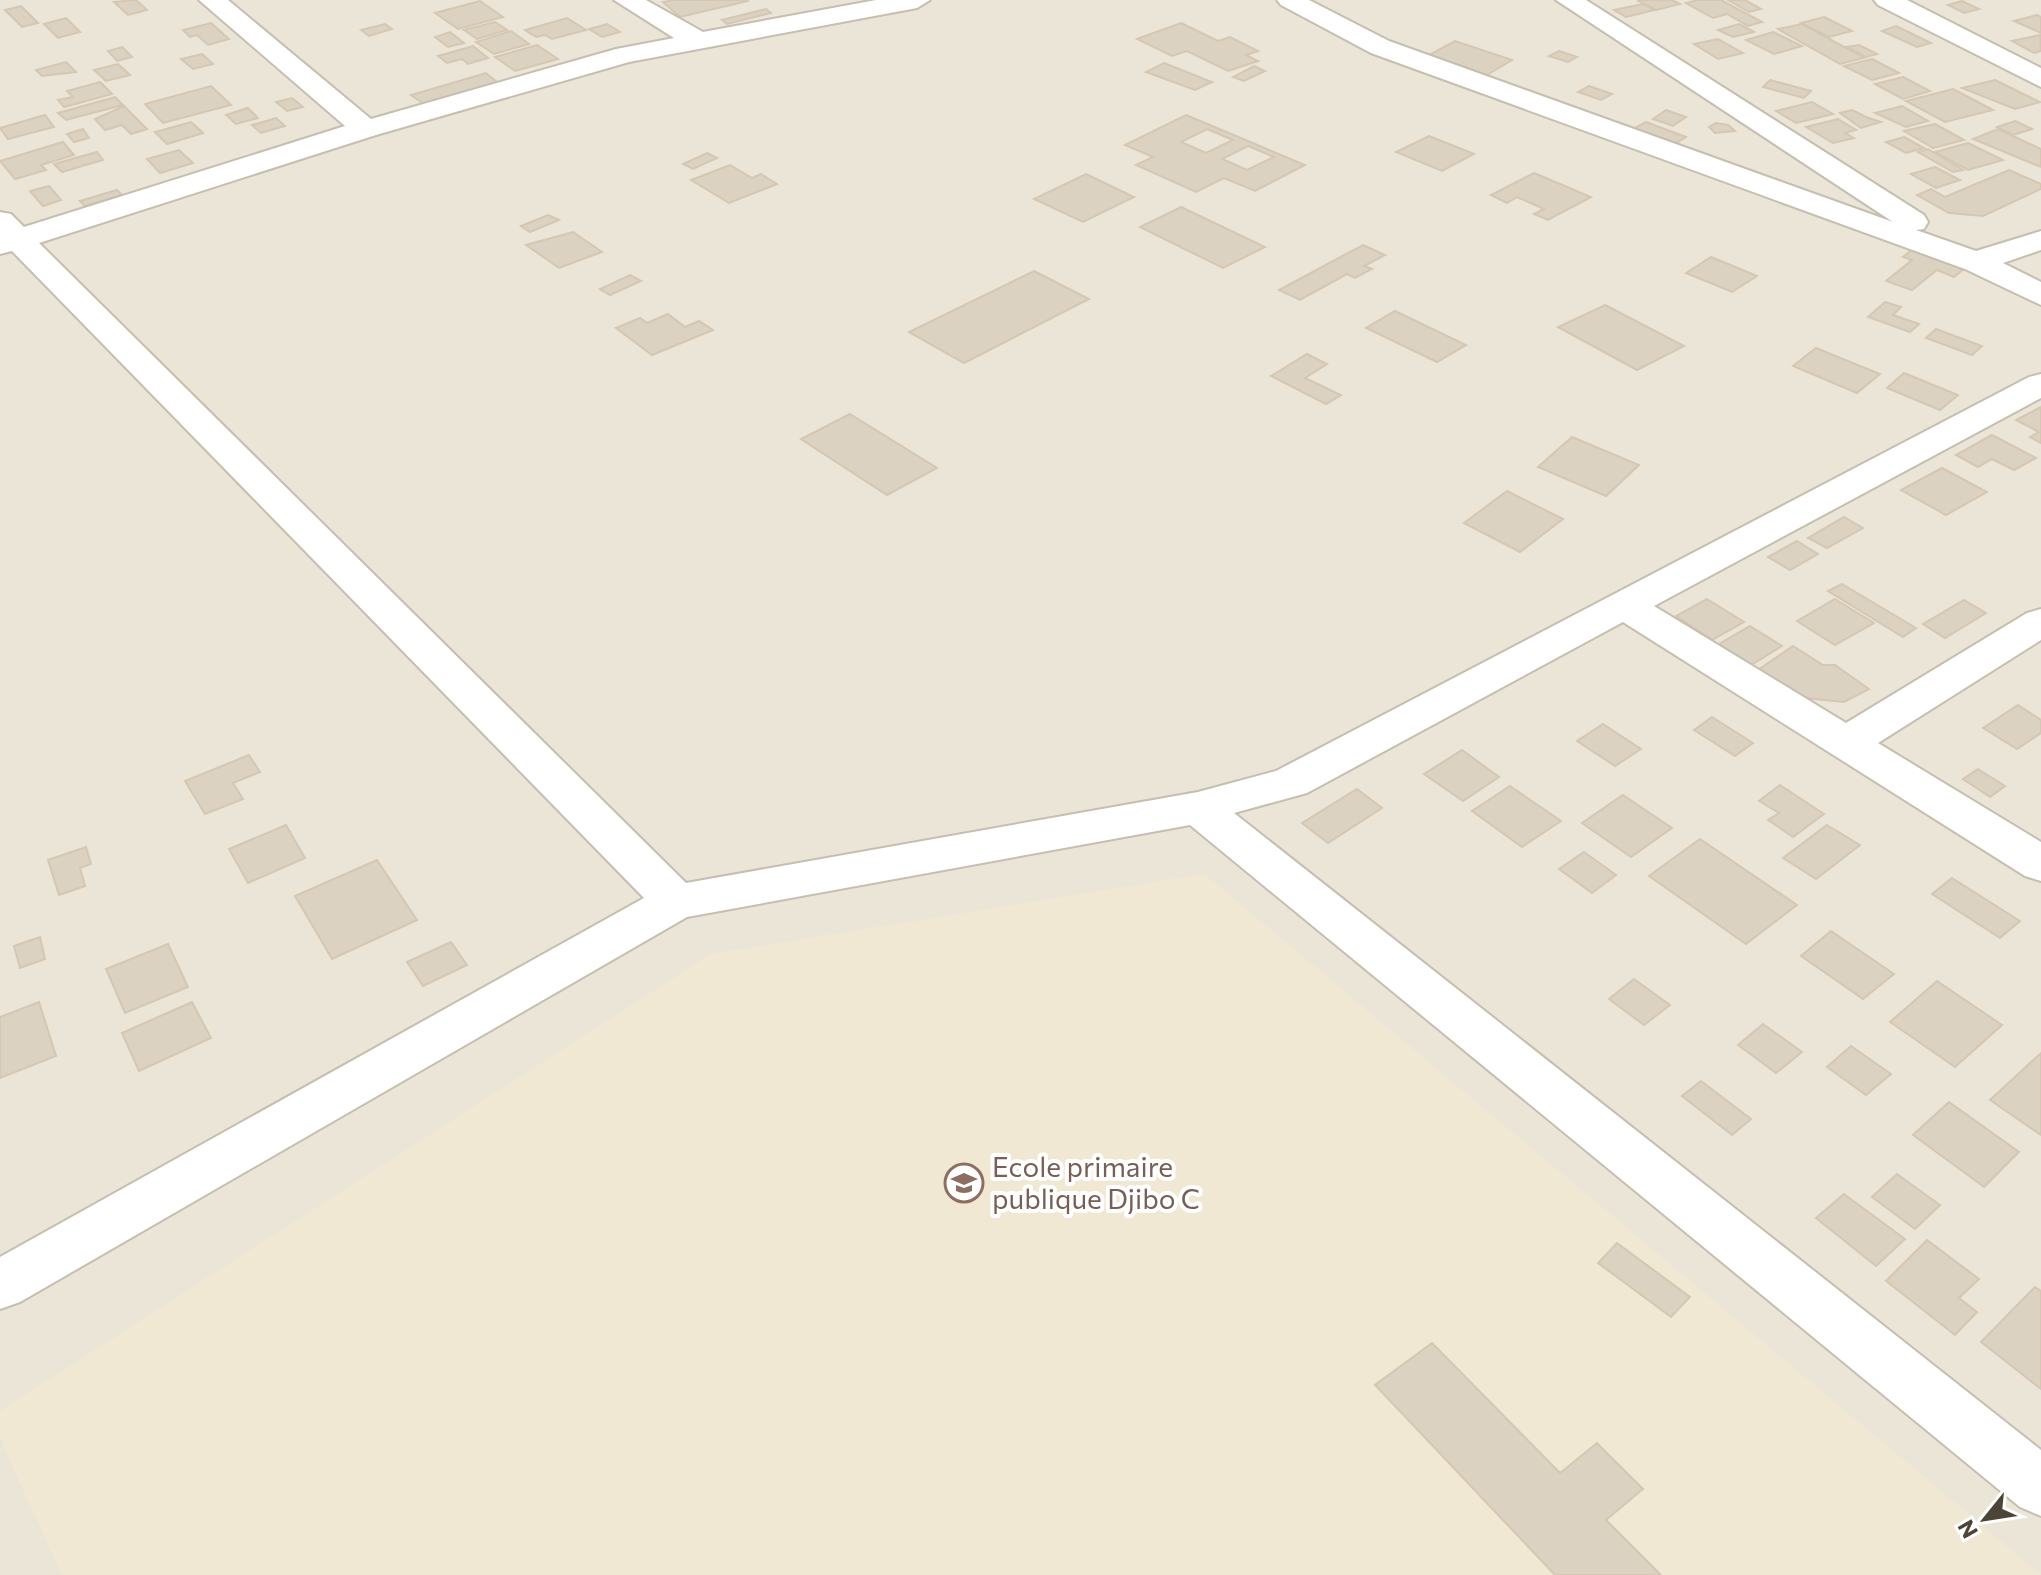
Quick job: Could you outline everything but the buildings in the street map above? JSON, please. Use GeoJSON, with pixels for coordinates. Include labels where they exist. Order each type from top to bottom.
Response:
{"type":"FeatureCollection","features":[{"type":"Feature","properties":{"kind":"street"},"geometry":{"type":"LineString","coordinates":[[212,0],[366,129]]}},
{"type":"Feature","properties":{"kind":"street"},"geometry":{"type":"LineString","coordinates":[[627,0],[695,39]]}},
{"type":"Feature","properties":{"kind":"street"},"geometry":{"type":"LineString","coordinates":[[676,902],[5,235],[625,55],[695,39],[917,0]]}},
{"type":"Feature","properties":{"kind":"street"},"geometry":{"type":"LineString","coordinates":[[1290,0],[1380,47],[1688,161],[1976,262],[2041,240]]}},
{"type":"Feature","properties":{"kind":"street"},"geometry":{"type":"LineString","coordinates":[[1569,0],[1976,262],[2041,295]]}},
{"type":"Feature","properties":{"kind":"street"},"geometry":{"type":"LineString","coordinates":[[1887,0],[2041,79]]}},
{"type":"Feature","properties":{"kind":"street"},"geometry":{"type":"LineString","coordinates":[[0,1285],[676,902],[1198,808],[1291,782],[1627,607],[2041,384]]}},
{"type":"Feature","properties":{"kind":"street"},"geometry":{"type":"LineString","coordinates":[[1627,607],[2041,864]]}},
{"type":"Feature","properties":{"kind":"street"},"geometry":{"type":"LineString","coordinates":[[1846,743],[2041,622]]}},
{"type":"Feature","properties":{"kind":"street"},"geometry":{"type":"LineString","coordinates":[[1198,808],[2041,1487]]}},
{"type":"Feature","properties":{"kind":"shaded area"},"geometry":{"type":"Polygon","coordinates":[[[0,0],[2041,0],[2041,1575],[0,1575],[0,0]]]}},
{"type":"Feature","properties":{"kind":"shaded area","name":"Ecole primaire publique Djibo C"},"geometry":{"type":"Polygon","coordinates":[[[1204,874],[2041,1575],[62,1575],[0,1439],[0,1411],[711,954],[1204,874]]]}},
{"type":"Feature","properties":{"kind":"place","name":"Ecole primaire publique Djibo C"},"geometry":{"type":"Point","coordinates":[964,1183]}}]}
